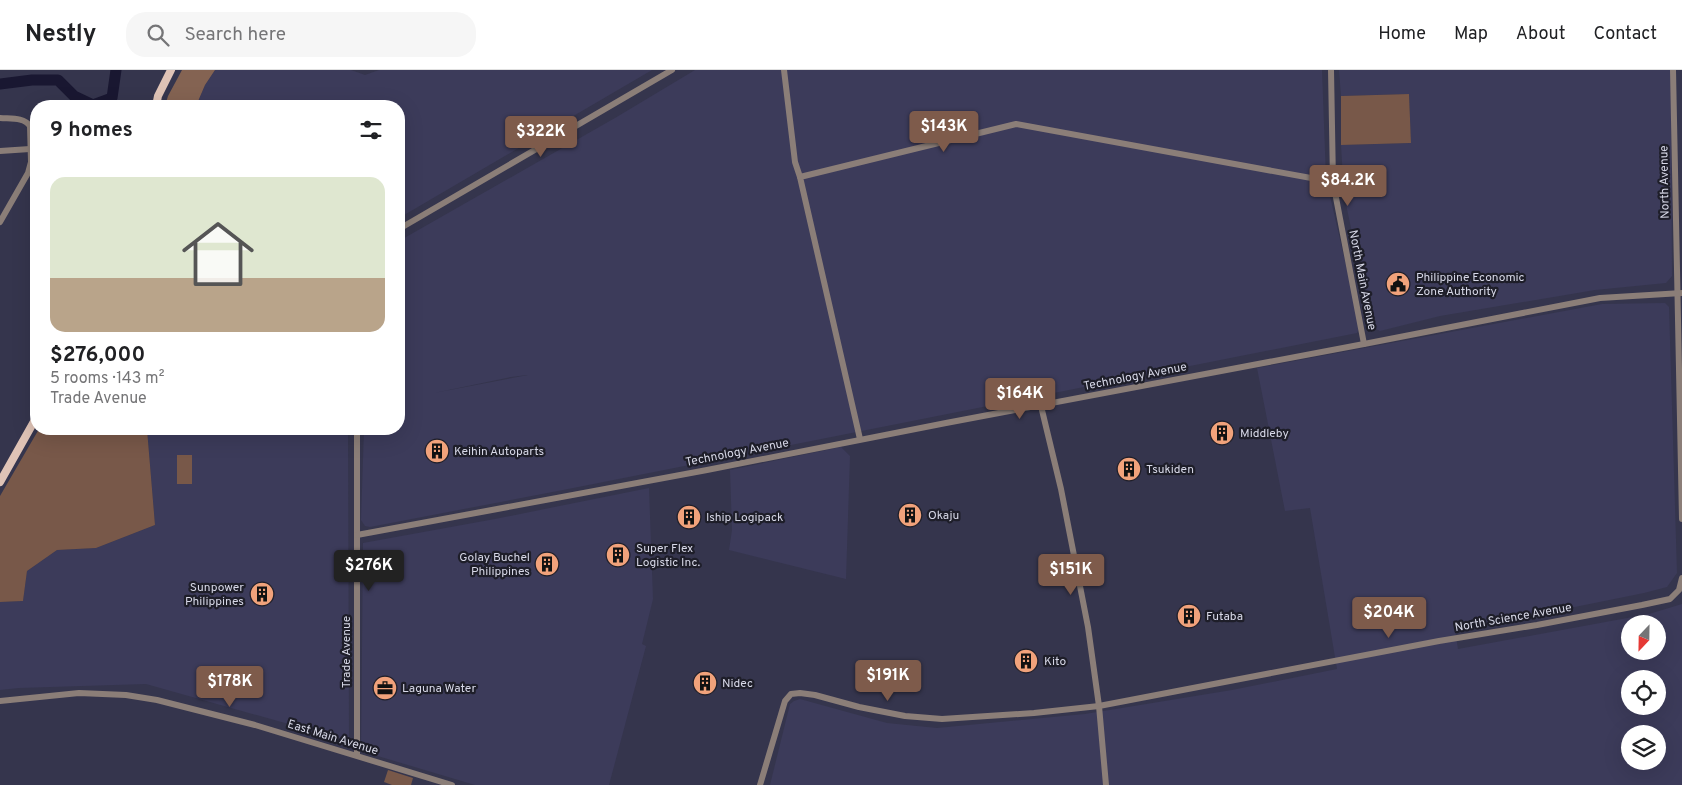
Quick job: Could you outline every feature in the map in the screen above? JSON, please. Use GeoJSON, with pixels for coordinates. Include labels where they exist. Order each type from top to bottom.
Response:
{"type":"FeatureCollection","features":[{"type":"Feature","properties":{"kind":"main road"},"geometry":{"type":"LineString","coordinates":[[157,100],[171,70]]}},
{"type":"Feature","properties":{"kind":"main road"},"geometry":{"type":"LineString","coordinates":[[0,482],[30,429]]}},
{"type":"Feature","properties":{"kind":"street"},"geometry":{"type":"LineString","coordinates":[[405,226],[672,70]]}},
{"type":"Feature","properties":{"kind":"street"},"geometry":{"type":"LineString","coordinates":[[784,70],[795,162],[860,439]]}},
{"type":"Feature","properties":{"kind":"street","name":"North Main Avenue"},"geometry":{"type":"LineString","coordinates":[[1331,70],[1333,182],[1364,344]]}},
{"type":"Feature","properties":{"kind":"street","name":"North Avenue"},"geometry":{"type":"LineString","coordinates":[[1673,70],[1680,293]]}},
{"type":"Feature","properties":{"kind":"street"},"geometry":{"type":"LineString","coordinates":[[0,118],[23,120],[28,122],[30,126],[30,149],[0,150]]}},
{"type":"Feature","properties":{"kind":"street"},"geometry":{"type":"LineString","coordinates":[[800,177],[1016,124],[1333,182]]}},
{"type":"Feature","properties":{"kind":"street"},"geometry":{"type":"LineString","coordinates":[[0,222],[3,209],[28,173],[30,166]]}},
{"type":"Feature","properties":{"kind":"street"},"geometry":{"type":"LineString","coordinates":[[1680,293],[1682,519]]}},
{"type":"Feature","properties":{"kind":"street","name":"Technology Avenue"},"geometry":{"type":"LineString","coordinates":[[357,535],[708,470],[860,439],[1600,298],[1680,293]]}},
{"type":"Feature","properties":{"kind":"street"},"geometry":{"type":"LineString","coordinates":[[1041,406],[1061,489],[1088,627],[1099,706],[1106,785]]}},
{"type":"Feature","properties":{"kind":"street","name":"Trade Avenue"},"geometry":{"type":"LineString","coordinates":[[357,435],[357,755]]}},
{"type":"Feature","properties":{"kind":"street","name":"North Science Avenue"},"geometry":{"type":"LineString","coordinates":[[760,785],[785,701],[791,694],[815,695],[905,716],[942,719],[1034,713],[1099,706],[1670,599],[1679,590],[1682,578]]}},
{"type":"Feature","properties":{"kind":"street","name":"East Main Avenue"},"geometry":{"type":"LineString","coordinates":[[0,701],[71,693],[126,695],[156,700],[357,755],[452,785]]}},
{"type":"Feature","properties":{"kind":"shaded area"},"geometry":{"type":"Polygon","coordinates":[[[182,70],[215,70],[205,85],[199,100],[167,100],[182,70]]]}},
{"type":"Feature","properties":{"kind":"shaded area"},"geometry":{"type":"Polygon","coordinates":[[[215,70],[351,70],[365,75],[379,70],[652,70],[405,214],[405,100],[199,100],[205,85],[215,70]]]}},
{"type":"Feature","properties":{"kind":"shaded area"},"geometry":{"type":"Polygon","coordinates":[[[695,70],[1322,70],[1326,179],[1360,326],[1357,333],[370,527],[365,526],[361,520],[364,435],[405,435],[405,238],[615,118],[695,70]],[[528,375],[511,377],[434,393],[528,375]]]}},
{"type":"Feature","properties":{"kind":"shaded area"},"geometry":{"type":"Polygon","coordinates":[[[1339,70],[1671,70],[1672,276],[1666,283],[1595,290],[1440,316],[1380,331],[1376,329],[1372,326],[1344,195],[1341,145],[1411,143],[1409,94],[1341,96],[1339,70]]]}},
{"type":"Feature","properties":{"kind":"shaded area"},"geometry":{"type":"Polygon","coordinates":[[[1409,94],[1411,143],[1341,145],[1341,96],[1409,94]]]}},
{"type":"Feature","properties":{"kind":"shaded area"},"geometry":{"type":"Polygon","coordinates":[[[1665,303],[1669,307],[1677,573],[1667,587],[1455,631],[1458,649],[1621,619],[1621,660],[1666,660],[1666,615],[1644,615],[1682,604],[1682,785],[770,785],[790,704],[800,699],[887,723],[937,728],[1085,714],[1232,690],[1337,669],[1310,508],[1285,511],[1257,368],[1602,304],[1665,303]]]}},
{"type":"Feature","properties":{"kind":"shaded area"},"geometry":{"type":"Polygon","coordinates":[[[36,435],[148,435],[155,525],[96,548],[57,550],[27,571],[23,601],[0,602],[0,496],[36,435]]]}},
{"type":"Feature","properties":{"kind":"shaded area","name":"Sunpower Philippines"},"geometry":{"type":"Polygon","coordinates":[[[148,435],[348,435],[349,741],[146,684],[0,690],[0,602],[23,601],[27,571],[57,550],[96,548],[155,525],[148,435]]]}},
{"type":"Feature","properties":{"kind":"shaded area"},"geometry":{"type":"Polygon","coordinates":[[[841,447],[850,456],[846,579],[729,550],[732,530],[730,470],[841,447]]]}},
{"type":"Feature","properties":{"kind":"shaded area"},"geometry":{"type":"Polygon","coordinates":[[[177,455],[192,455],[192,484],[177,484],[177,455]]]}},
{"type":"Feature","properties":{"kind":"shaded area"},"geometry":{"type":"Polygon","coordinates":[[[649,488],[653,599],[642,644],[646,646],[609,785],[475,785],[361,751],[363,543],[649,488]]]}},
{"type":"Feature","properties":{"kind":"shaded area"},"geometry":{"type":"Polygon","coordinates":[[[388,770],[413,778],[411,785],[392,785],[384,782],[388,770]]]}},
{"type":"Feature","properties":{"kind":"waterway"},"geometry":{"type":"LineString","coordinates":[[107,100],[112,98],[116,70]]}},
{"type":"Feature","properties":{"kind":"waterway"},"geometry":{"type":"LineString","coordinates":[[0,84],[32,80],[58,80],[74,96],[82,100]]}},
{"type":"Feature","properties":{"kind":"place","name":"Philippine Economic Zone Authority"},"geometry":{"type":"Point","coordinates":[1398,284]}},
{"type":"Feature","properties":{"kind":"place","name":"Middleby"},"geometry":{"type":"Point","coordinates":[1222,433]}},
{"type":"Feature","properties":{"kind":"place","name":"Keihin Autoparts"},"geometry":{"type":"Point","coordinates":[437,451]}},
{"type":"Feature","properties":{"kind":"place","name":"Tsukiden"},"geometry":{"type":"Point","coordinates":[1129,469]}},
{"type":"Feature","properties":{"kind":"place","name":"Okaju"},"geometry":{"type":"Point","coordinates":[910,515]}},
{"type":"Feature","properties":{"kind":"place","name":"Iship Logipack"},"geometry":{"type":"Point","coordinates":[689,517]}},
{"type":"Feature","properties":{"kind":"place","name":"Super Flex Logistic Inc."},"geometry":{"type":"Point","coordinates":[618,555]}},
{"type":"Feature","properties":{"kind":"place","name":"Golay Buchel Philippines"},"geometry":{"type":"Point","coordinates":[547,564]}},
{"type":"Feature","properties":{"kind":"place","name":"Sunpower Philippines"},"geometry":{"type":"Point","coordinates":[262,594]}},
{"type":"Feature","properties":{"kind":"place","name":"Futaba"},"geometry":{"type":"Point","coordinates":[1189,616]}},
{"type":"Feature","properties":{"kind":"place","name":"Kito"},"geometry":{"type":"Point","coordinates":[1026,661]}},
{"type":"Feature","properties":{"kind":"place","name":"Nidec"},"geometry":{"type":"Point","coordinates":[705,683]}},
{"type":"Feature","properties":{"kind":"place","name":"Laguna Water"},"geometry":{"type":"Point","coordinates":[385,688]}}]}
